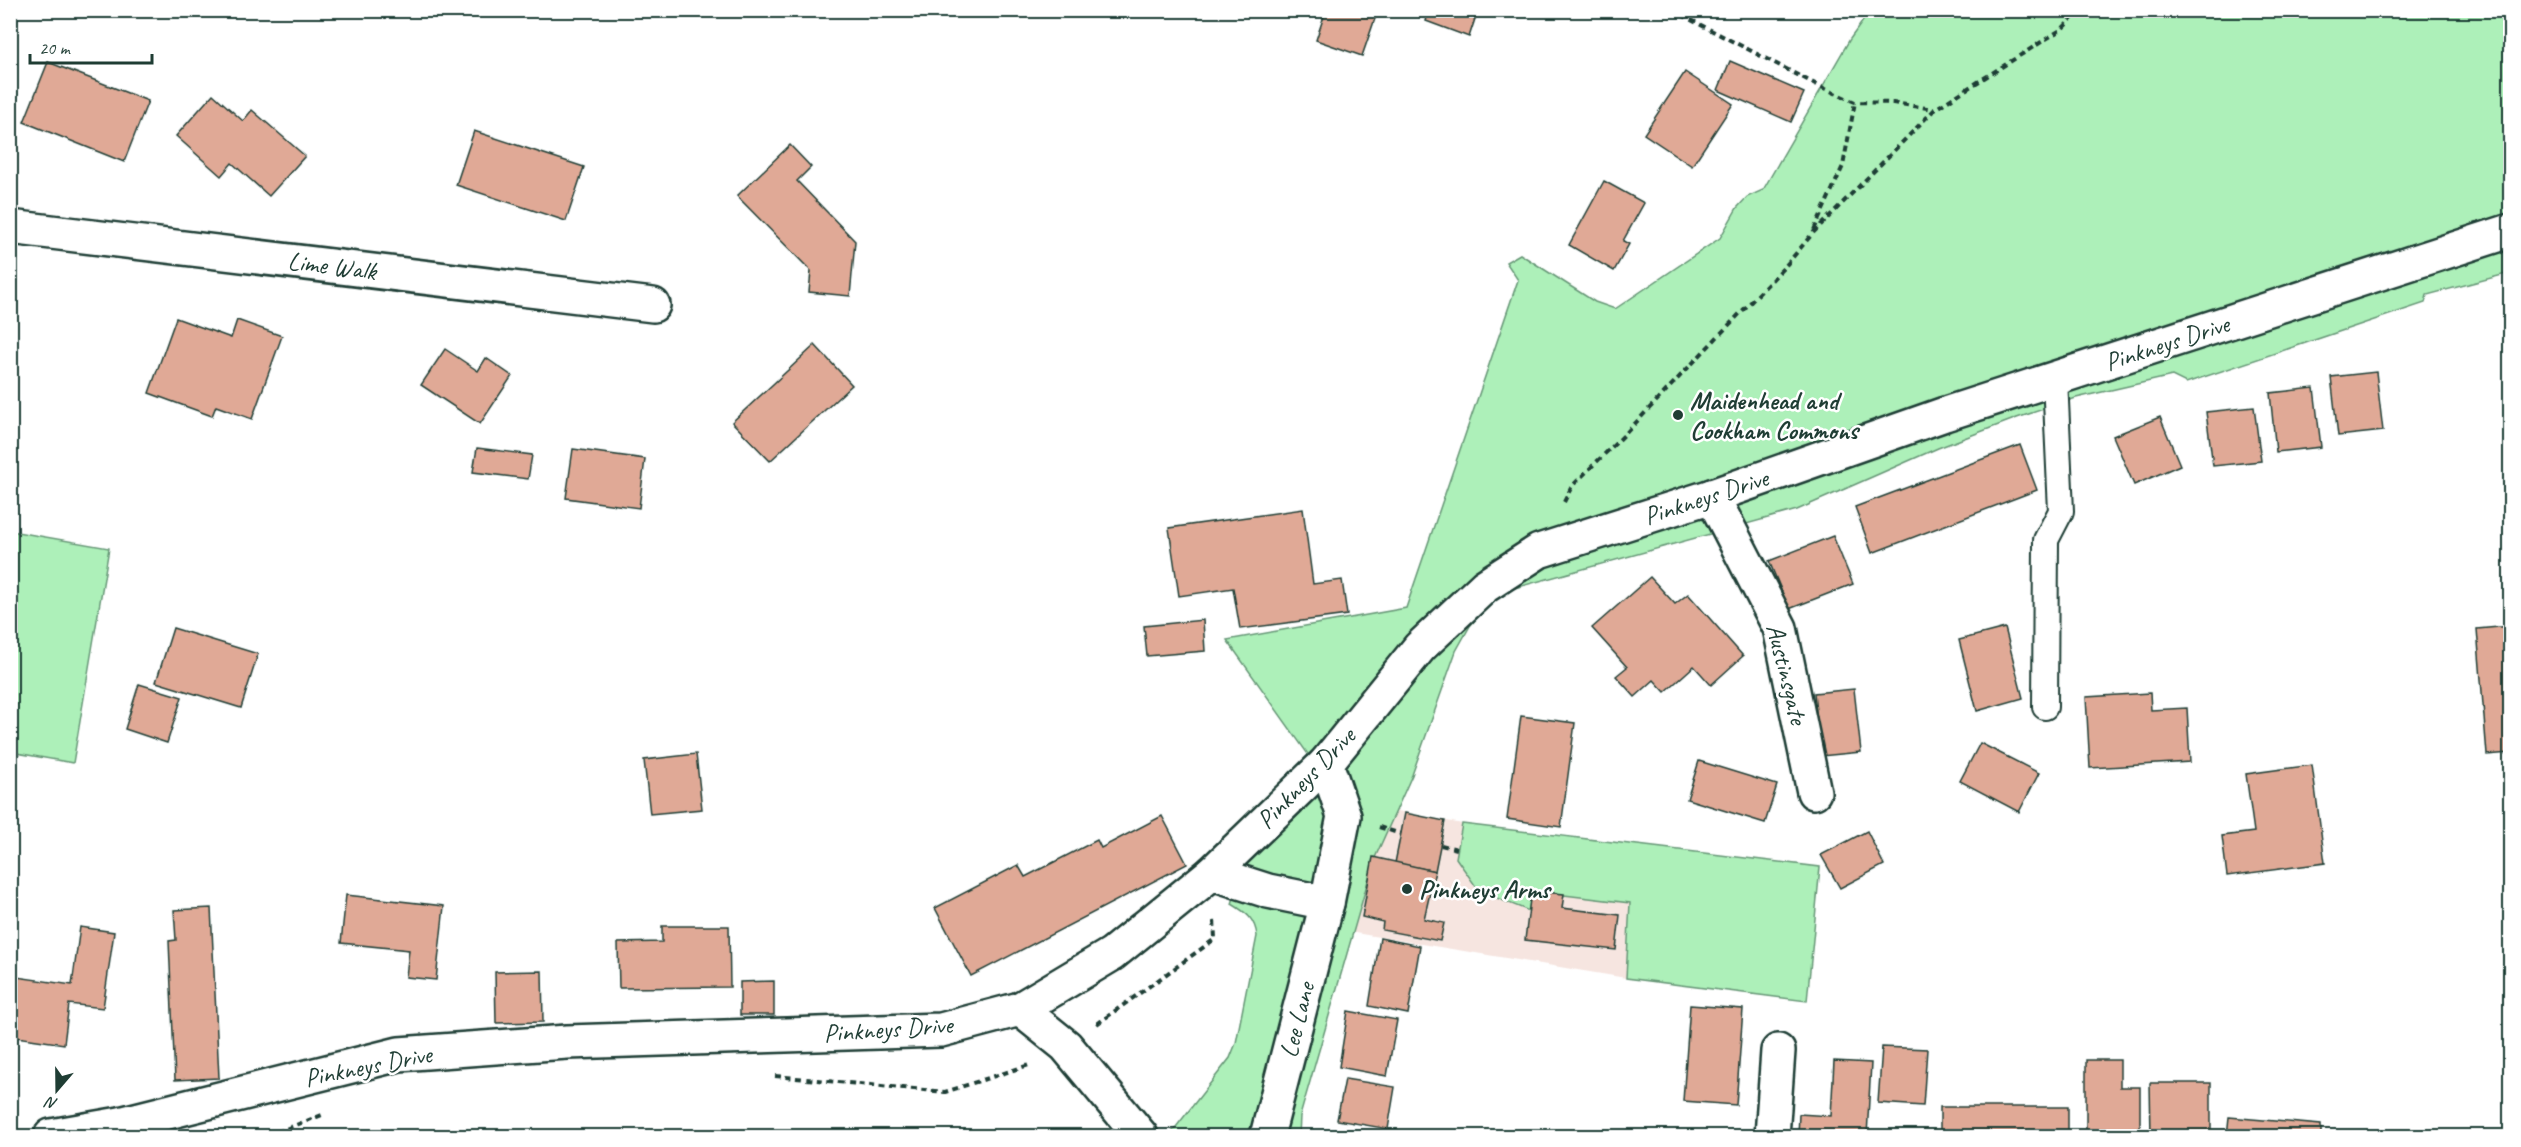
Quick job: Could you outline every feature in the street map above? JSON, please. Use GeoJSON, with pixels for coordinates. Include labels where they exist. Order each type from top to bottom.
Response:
{"type":"FeatureCollection","features":[{"type":"Feature","properties":{"kind":"street","name":"Lime Walk"},"geometry":{"type":"LineString","coordinates":[[10,227],[653,305]]}},
{"type":"Feature","properties":{"kind":"street","name":"Pinkneys Drive"},"geometry":{"type":"LineString","coordinates":[[51,1137],[120,1124],[399,1054],[567,1042],[941,1030],[1020,1009],[1112,954],[1212,873],[1326,763],[1420,647],[1485,586],[1539,551],[1712,496],[1945,414],[2511,231]]}},
{"type":"Feature","properties":{"kind":"street","name":"Austinsgate"},"geometry":{"type":"LineString","coordinates":[[1712,496],[1780,628],[1814,792]]}},
{"type":"Feature","properties":{"kind":"street","name":"Lee Lane"},"geometry":{"type":"LineString","coordinates":[[1267,1137],[1327,903],[1344,816],[1326,763]]}},
{"type":"Feature","properties":{"kind":"street"},"geometry":{"type":"LineString","coordinates":[[1212,873],[1268,891],[1327,903]]}},
{"type":"Feature","properties":{"kind":"street"},"geometry":{"type":"LineString","coordinates":[[1020,1009],[1066,1046],[1141,1137]]}},
{"type":"Feature","properties":{"kind":"street"},"geometry":{"type":"LineString","coordinates":[[1772,1137],[1778,1051]]}},
{"type":"Feature","properties":{"kind":"lane"},"geometry":{"type":"LineString","coordinates":[[2045,707],[2046,540],[2061,511],[2055,379]]}},
{"type":"Feature","properties":{"kind":"path"},"geometry":{"type":"LineString","coordinates":[[1672,10],[1819,86],[1855,102],[1935,109]]}},
{"type":"Feature","properties":{"kind":"path"},"geometry":{"type":"LineString","coordinates":[[1539,551],[1572,486],[1788,263],[1813,233],[1935,109],[2062,29],[2080,10]]}},
{"type":"Feature","properties":{"kind":"path"},"geometry":{"type":"LineString","coordinates":[[1813,233],[1843,166],[1855,102]]}},
{"type":"Feature","properties":{"kind":"path"},"geometry":{"type":"LineString","coordinates":[[1441,845],[1457,849]]}},
{"type":"Feature","properties":{"kind":"shaded area"},"geometry":{"type":"Polygon","coordinates":[[[1383,808],[1462,824],[1820,867],[1807,1001],[1626,978],[1343,931],[1383,808]]]}},
{"type":"Feature","properties":{"kind":"green space"},"geometry":{"type":"Polygon","coordinates":[[[1870,11],[2510,11],[2510,273],[2427,295],[2425,303],[2186,383],[2172,376],[2076,398],[1938,448],[1797,510],[1511,589],[1488,605],[1470,626],[1456,651],[1412,775],[1374,860],[1300,1116],[1299,1136],[1169,1136],[1230,1058],[1236,1043],[1257,936],[1249,917],[1232,904],[1244,864],[1327,781],[1227,640],[1406,608],[1518,280],[1506,262],[1520,254],[1595,302],[1615,309],[1720,238],[1737,208],[1747,197],[1763,190],[1850,39],[1870,11]]]}},
{"type":"Feature","properties":{"kind":"green space"},"geometry":{"type":"Polygon","coordinates":[[[11,531],[109,548],[73,763],[11,752],[11,531]]]}},
{"type":"Feature","properties":{"kind":"green space"},"geometry":{"type":"Polygon","coordinates":[[[1462,824],[1820,867],[1807,1001],[1626,978],[1630,903],[1531,891],[1529,911],[1479,891],[1456,858],[1462,824]]]}},
{"type":"Feature","properties":{"kind":"building"},"geometry":{"type":"Polygon","coordinates":[[[1326,10],[1378,10],[1362,56],[1316,40],[1326,10]]]}},
{"type":"Feature","properties":{"kind":"building"},"geometry":{"type":"Polygon","coordinates":[[[1429,10],[1478,10],[1469,37],[1426,21],[1429,10]]]}},
{"type":"Feature","properties":{"kind":"building"},"geometry":{"type":"Polygon","coordinates":[[[1730,61],[1804,93],[1791,122],[1718,90],[1730,61]]]}},
{"type":"Feature","properties":{"kind":"building"},"geometry":{"type":"Polygon","coordinates":[[[48,62],[148,101],[124,162],[24,122],[48,62]]]}},
{"type":"Feature","properties":{"kind":"building"},"geometry":{"type":"Polygon","coordinates":[[[1685,72],[1733,104],[1692,166],[1644,134],[1685,72]]]}},
{"type":"Feature","properties":{"kind":"building"},"geometry":{"type":"Polygon","coordinates":[[[213,94],[243,121],[252,110],[305,156],[269,196],[232,163],[221,176],[176,136],[213,94]]]}},
{"type":"Feature","properties":{"kind":"building"},"geometry":{"type":"Polygon","coordinates":[[[474,131],[584,167],[566,221],[456,185],[474,131]]]}},
{"type":"Feature","properties":{"kind":"building"},"geometry":{"type":"Polygon","coordinates":[[[790,145],[811,167],[797,181],[855,241],[850,296],[809,292],[811,271],[737,196],[790,145]]]}},
{"type":"Feature","properties":{"kind":"building"},"geometry":{"type":"Polygon","coordinates":[[[1604,181],[1644,203],[1623,241],[1629,244],[1614,271],[1569,245],[1604,181]]]}},
{"type":"Feature","properties":{"kind":"building"},"geometry":{"type":"Polygon","coordinates":[[[176,318],[231,338],[237,320],[282,336],[252,419],[216,406],[212,416],[149,393],[176,318]]]}},
{"type":"Feature","properties":{"kind":"building"},"geometry":{"type":"Polygon","coordinates":[[[815,345],[852,385],[770,461],[732,422],[815,345]]]}},
{"type":"Feature","properties":{"kind":"building"},"geometry":{"type":"Polygon","coordinates":[[[445,349],[478,371],[486,358],[512,376],[480,424],[421,385],[445,349]]]}},
{"type":"Feature","properties":{"kind":"building"},"geometry":{"type":"Polygon","coordinates":[[[2376,372],[2383,431],[2338,436],[2331,377],[2376,372]]]}},
{"type":"Feature","properties":{"kind":"building"},"geometry":{"type":"Polygon","coordinates":[[[2314,388],[2321,447],[2276,452],[2270,393],[2314,388]]]}},
{"type":"Feature","properties":{"kind":"building"},"geometry":{"type":"Polygon","coordinates":[[[2254,407],[2261,461],[2213,466],[2206,412],[2254,407]]]}},
{"type":"Feature","properties":{"kind":"building"},"geometry":{"type":"Polygon","coordinates":[[[2160,417],[2180,465],[2134,485],[2113,436],[2160,417]]]}},
{"type":"Feature","properties":{"kind":"building"},"geometry":{"type":"Polygon","coordinates":[[[2020,445],[2037,490],[1872,553],[1855,507],[2020,445]]]}},
{"type":"Feature","properties":{"kind":"building"},"geometry":{"type":"Polygon","coordinates":[[[477,448],[532,455],[528,479],[473,472],[477,448]]]}},
{"type":"Feature","properties":{"kind":"building"},"geometry":{"type":"Polygon","coordinates":[[[573,449],[645,459],[639,508],[566,498],[573,449]]]}},
{"type":"Feature","properties":{"kind":"building"},"geometry":{"type":"Polygon","coordinates":[[[1303,509],[1313,584],[1342,580],[1347,615],[1240,629],[1233,588],[1179,596],[1169,528],[1303,509]]]}},
{"type":"Feature","properties":{"kind":"building"},"geometry":{"type":"Polygon","coordinates":[[[1833,536],[1853,584],[1789,609],[1769,561],[1833,536]]]}},
{"type":"Feature","properties":{"kind":"building"},"geometry":{"type":"Polygon","coordinates":[[[1650,577],[1675,604],[1688,594],[1743,656],[1711,685],[1694,666],[1665,692],[1654,680],[1635,697],[1616,676],[1627,667],[1592,628],[1650,577]]]}},
{"type":"Feature","properties":{"kind":"building"},"geometry":{"type":"Polygon","coordinates":[[[1203,620],[1205,651],[1147,656],[1144,626],[1203,620]]]}},
{"type":"Feature","properties":{"kind":"building"},"geometry":{"type":"Polygon","coordinates":[[[2510,626],[2510,753],[2487,755],[2477,629],[2510,626]]]}},
{"type":"Feature","properties":{"kind":"building"},"geometry":{"type":"Polygon","coordinates":[[[173,628],[258,654],[241,708],[156,682],[173,628]]]}},
{"type":"Feature","properties":{"kind":"building"},"geometry":{"type":"Polygon","coordinates":[[[2005,628],[2023,698],[1977,711],[1959,640],[2005,628]]]}},
{"type":"Feature","properties":{"kind":"building"},"geometry":{"type":"Polygon","coordinates":[[[139,684],[182,697],[167,743],[125,729],[139,684]]]}},
{"type":"Feature","properties":{"kind":"building"},"geometry":{"type":"Polygon","coordinates":[[[1854,689],[1861,752],[1821,756],[1814,693],[1854,689]]]}},
{"type":"Feature","properties":{"kind":"building"},"geometry":{"type":"Polygon","coordinates":[[[2150,693],[2151,710],[2187,708],[2190,762],[2090,768],[2086,697],[2150,693]]]}},
{"type":"Feature","properties":{"kind":"building"},"geometry":{"type":"Polygon","coordinates":[[[1521,716],[1575,723],[1561,827],[1507,819],[1521,716]]]}},
{"type":"Feature","properties":{"kind":"building"},"geometry":{"type":"Polygon","coordinates":[[[1980,743],[2039,773],[2019,812],[1960,781],[1980,743]]]}},
{"type":"Feature","properties":{"kind":"building"},"geometry":{"type":"Polygon","coordinates":[[[696,754],[702,809],[650,814],[644,760],[696,754]]]}},
{"type":"Feature","properties":{"kind":"building"},"geometry":{"type":"Polygon","coordinates":[[[1699,761],[1777,785],[1765,823],[1687,799],[1699,761]]]}},
{"type":"Feature","properties":{"kind":"building"},"geometry":{"type":"Polygon","coordinates":[[[2312,765],[2325,863],[2227,876],[2222,836],[2254,832],[2246,774],[2312,765]]]}},
{"type":"Feature","properties":{"kind":"building"},"geometry":{"type":"Polygon","coordinates":[[[1405,813],[1445,821],[1435,871],[1395,863],[1405,813]]]}},
{"type":"Feature","properties":{"kind":"building"},"geometry":{"type":"Polygon","coordinates":[[[1162,816],[1187,864],[971,976],[935,908],[1018,865],[1025,877],[1097,840],[1101,848],[1162,816]]]}},
{"type":"Feature","properties":{"kind":"building"},"geometry":{"type":"Polygon","coordinates":[[[1867,831],[1884,865],[1840,888],[1821,855],[1867,831]]]}},
{"type":"Feature","properties":{"kind":"building"},"geometry":{"type":"Polygon","coordinates":[[[1373,857],[1435,871],[1424,919],[1444,923],[1440,941],[1382,930],[1383,922],[1362,917],[1373,857]]]}},
{"type":"Feature","properties":{"kind":"building"},"geometry":{"type":"Polygon","coordinates":[[[1531,891],[1564,894],[1562,908],[1620,915],[1616,950],[1525,940],[1531,891]]]}},
{"type":"Feature","properties":{"kind":"building"},"geometry":{"type":"Polygon","coordinates":[[[346,895],[444,906],[436,980],[406,977],[409,950],[341,943],[346,895]]]}},
{"type":"Feature","properties":{"kind":"building"},"geometry":{"type":"Polygon","coordinates":[[[211,908],[219,1078],[175,1080],[169,941],[176,940],[174,910],[211,908]]]}},
{"type":"Feature","properties":{"kind":"building"},"geometry":{"type":"Polygon","coordinates":[[[662,926],[729,926],[730,987],[619,988],[618,943],[662,942],[662,926]]]}},
{"type":"Feature","properties":{"kind":"building"},"geometry":{"type":"Polygon","coordinates":[[[80,927],[114,932],[103,1008],[69,1004],[64,1044],[10,1036],[10,976],[72,985],[80,927]]]}},
{"type":"Feature","properties":{"kind":"building"},"geometry":{"type":"Polygon","coordinates":[[[1380,938],[1420,946],[1408,1014],[1369,1006],[1380,938]]]}},
{"type":"Feature","properties":{"kind":"building"},"geometry":{"type":"Polygon","coordinates":[[[542,971],[543,1022],[496,1023],[495,972],[542,971]]]}},
{"type":"Feature","properties":{"kind":"building"},"geometry":{"type":"Polygon","coordinates":[[[774,981],[774,1015],[740,1015],[740,982],[774,981]]]}},
{"type":"Feature","properties":{"kind":"building"},"geometry":{"type":"Polygon","coordinates":[[[1690,1005],[1743,1009],[1736,1105],[1683,1101],[1690,1005]]]}},
{"type":"Feature","properties":{"kind":"building"},"geometry":{"type":"Polygon","coordinates":[[[1348,1011],[1397,1020],[1387,1076],[1339,1067],[1348,1011]]]}},
{"type":"Feature","properties":{"kind":"building"},"geometry":{"type":"Polygon","coordinates":[[[1882,1047],[1927,1049],[1923,1106],[1878,1103],[1882,1047]]]}},
{"type":"Feature","properties":{"kind":"building"},"geometry":{"type":"Polygon","coordinates":[[[2086,1060],[2120,1060],[2120,1087],[2140,1087],[2140,1136],[2086,1136],[2086,1060]]]}},
{"type":"Feature","properties":{"kind":"building"},"geometry":{"type":"Polygon","coordinates":[[[1834,1061],[1871,1063],[1867,1136],[1798,1136],[1799,1114],[1831,1116],[1834,1061]]]}},
{"type":"Feature","properties":{"kind":"building"},"geometry":{"type":"Polygon","coordinates":[[[1345,1079],[1395,1087],[1388,1129],[1337,1120],[1345,1079]]]}},
{"type":"Feature","properties":{"kind":"building"},"geometry":{"type":"Polygon","coordinates":[[[2150,1083],[2211,1083],[2211,1136],[2151,1136],[2150,1083]]]}},
{"type":"Feature","properties":{"kind":"building"},"geometry":{"type":"Polygon","coordinates":[[[1940,1107],[2068,1107],[2068,1136],[1940,1136],[1940,1107]]]}},
{"type":"Feature","properties":{"kind":"building"},"geometry":{"type":"Polygon","coordinates":[[[2229,1117],[2321,1125],[2321,1136],[2227,1136],[2229,1117]]]}},
{"type":"Feature","properties":{"kind":"building"},"geometry":{"type":"Polygon","coordinates":[[[1347,1130],[1382,1136],[1346,1136],[1347,1130]]]}},
{"type":"Feature","properties":{"kind":"place","name":"Maidenhead and Cookham Commons"},"geometry":{"type":"Point","coordinates":[1678,415]}},
{"type":"Feature","properties":{"kind":"place","name":"Pinkneys Arms"},"geometry":{"type":"Point","coordinates":[1407,889]}}]}
